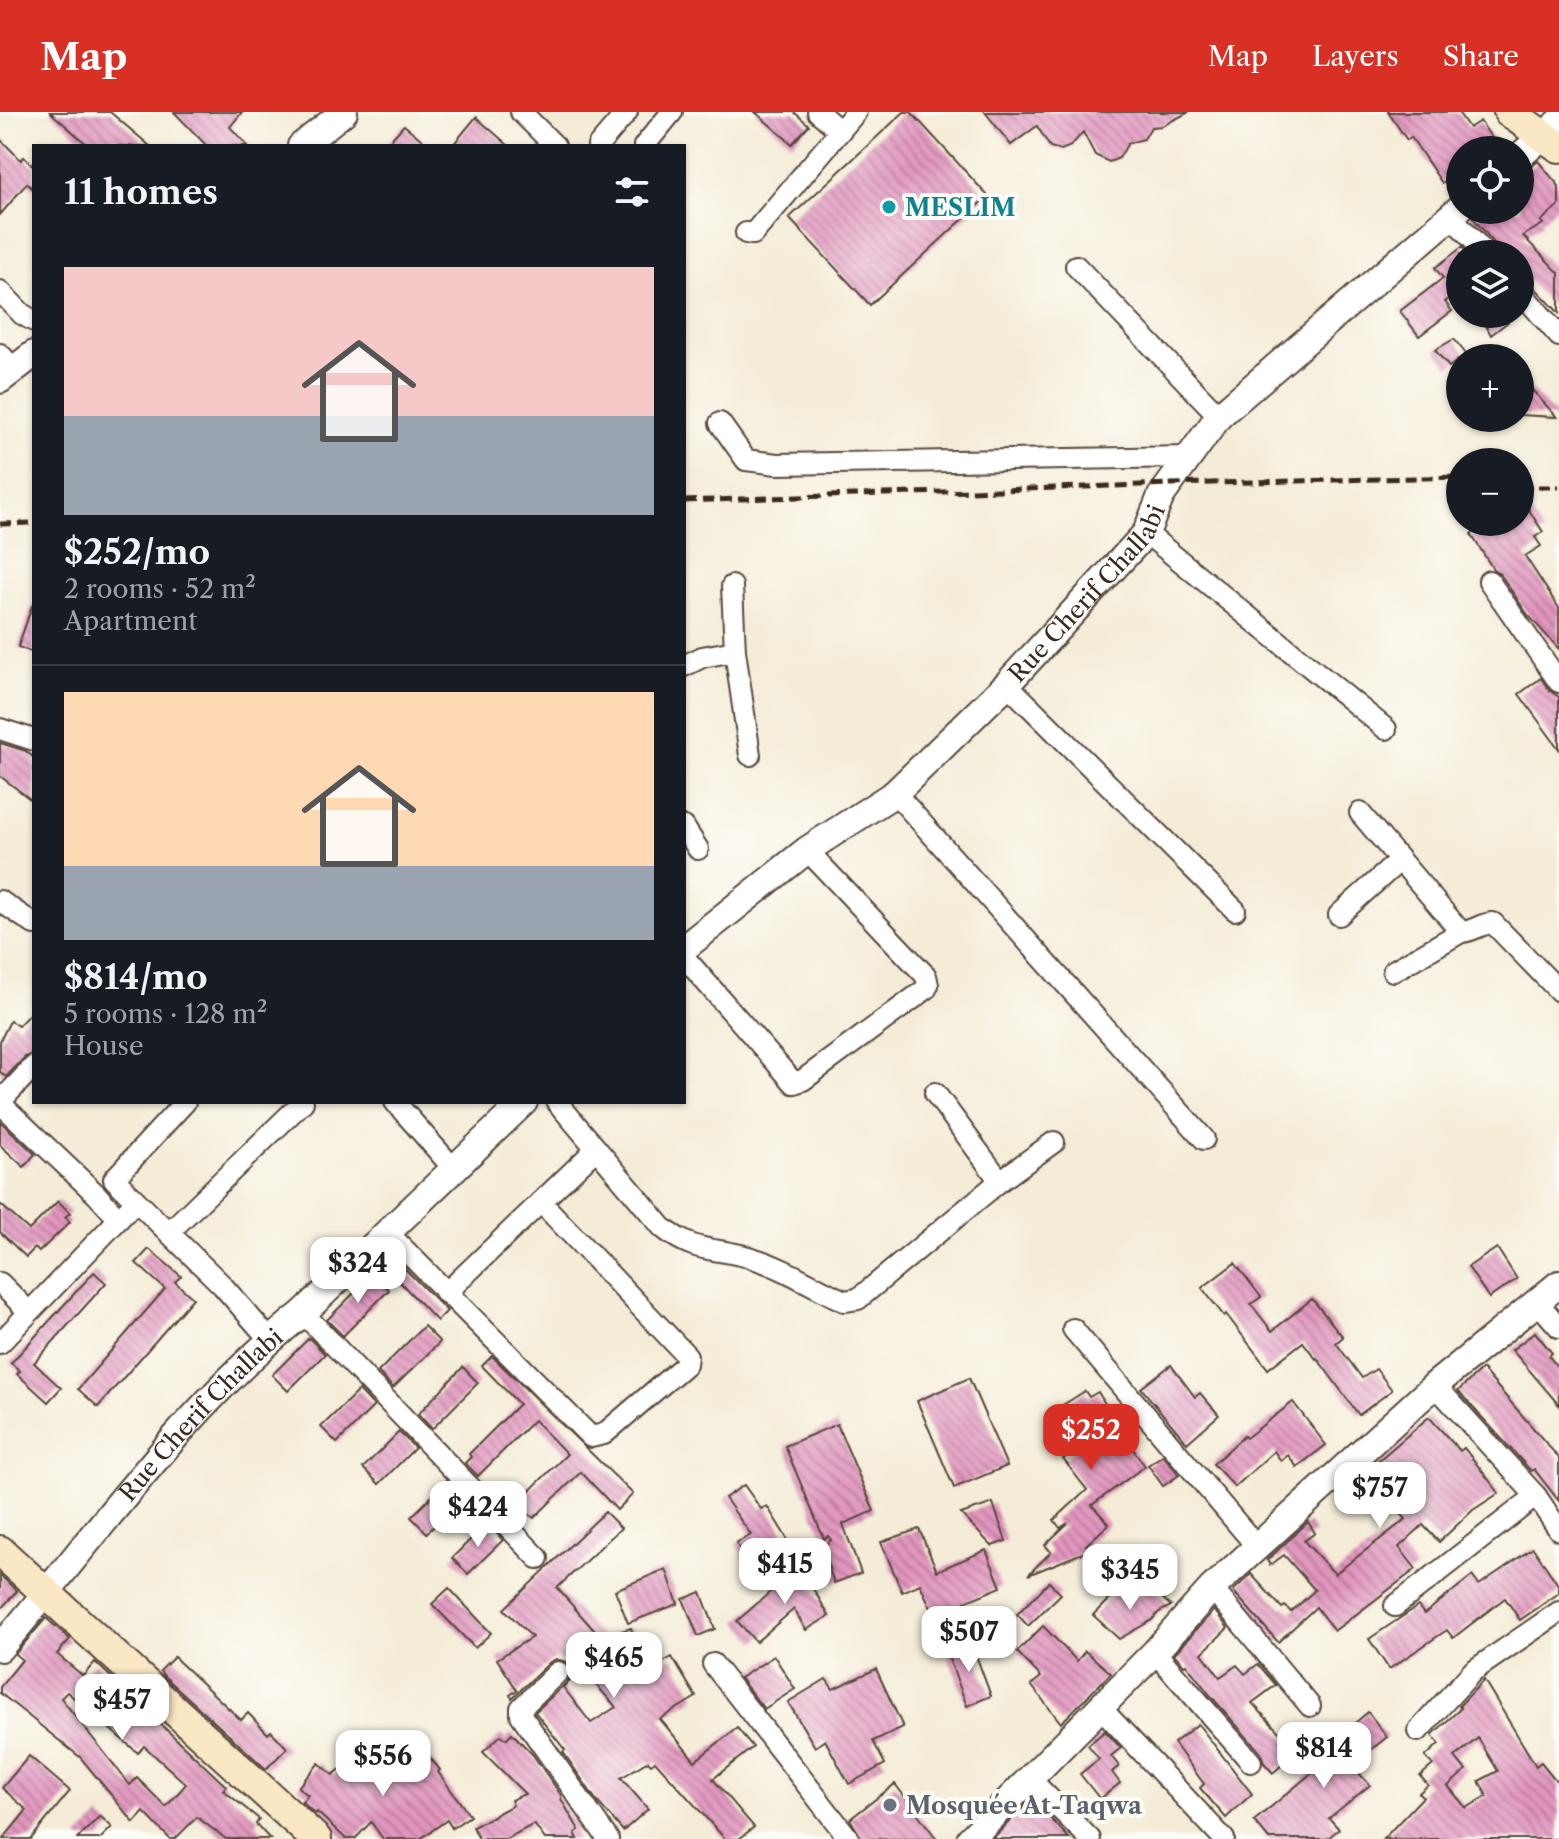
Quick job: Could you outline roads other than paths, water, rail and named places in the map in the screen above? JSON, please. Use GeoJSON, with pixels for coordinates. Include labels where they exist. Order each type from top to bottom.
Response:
{"type":"FeatureCollection","features":[{"type":"Feature","properties":{"kind":"main road"},"geometry":{"type":"LineString","coordinates":[[1509,112],[1555,131]]}},
{"type":"Feature","properties":{"kind":"main road"},"geometry":{"type":"LineString","coordinates":[[0,1551],[316,1839]]}},
{"type":"Feature","properties":{"kind":"street"},"geometry":{"type":"LineString","coordinates":[[304,144],[344,112]]}},
{"type":"Feature","properties":{"kind":"street"},"geometry":{"type":"LineString","coordinates":[[521,112],[553,144]]}},
{"type":"Feature","properties":{"kind":"street"},"geometry":{"type":"LineString","coordinates":[[600,144],[627,112]]}},
{"type":"Feature","properties":{"kind":"street"},"geometry":{"type":"LineString","coordinates":[[646,144],[672,112]]}},
{"type":"Feature","properties":{"kind":"street"},"geometry":{"type":"LineString","coordinates":[[818,112],[840,131]]}},
{"type":"Feature","properties":{"kind":"street"},"geometry":{"type":"LineString","coordinates":[[746,233],[753,234],[856,112]]}},
{"type":"Feature","properties":{"kind":"street"},"geometry":{"type":"LineString","coordinates":[[1534,146],[1555,131]]}},
{"type":"Feature","properties":{"kind":"street","name":"Rue Cherif Challabi"},"geometry":{"type":"LineString","coordinates":[[686,946],[807,850],[895,793],[1007,684],[1146,533],[1161,496],[1219,416],[1446,221]]}},
{"type":"Feature","properties":{"kind":"street"},"geometry":{"type":"LineString","coordinates":[[1076,266],[1219,416]]}},
{"type":"Feature","properties":{"kind":"street"},"geometry":{"type":"LineString","coordinates":[[0,291],[32,320]]}},
{"type":"Feature","properties":{"kind":"street"},"geometry":{"type":"LineString","coordinates":[[1534,307],[1559,336]]}},
{"type":"Feature","properties":{"kind":"street"},"geometry":{"type":"LineString","coordinates":[[720,423],[746,460],[777,464],[1189,457]]}},
{"type":"Feature","properties":{"kind":"street"},"geometry":{"type":"LineString","coordinates":[[1146,533],[1386,729]]}},
{"type":"Feature","properties":{"kind":"street"},"geometry":{"type":"LineString","coordinates":[[1489,581],[1559,682]]}},
{"type":"Feature","properties":{"kind":"street"},"geometry":{"type":"LineString","coordinates":[[732,586],[735,651],[750,755]]}},
{"type":"Feature","properties":{"kind":"street"},"geometry":{"type":"LineString","coordinates":[[686,665],[702,657],[735,651]]}},
{"type":"Feature","properties":{"kind":"street"},"geometry":{"type":"LineString","coordinates":[[1007,684],[1235,910]]}},
{"type":"Feature","properties":{"kind":"street"},"geometry":{"type":"LineString","coordinates":[[0,729],[32,739]]}},
{"type":"Feature","properties":{"kind":"street"},"geometry":{"type":"LineString","coordinates":[[895,793],[1204,1139]]}},
{"type":"Feature","properties":{"kind":"street"},"geometry":{"type":"LineString","coordinates":[[1360,813],[1461,932]]}},
{"type":"Feature","properties":{"kind":"street"},"geometry":{"type":"LineString","coordinates":[[686,830],[698,849]]}},
{"type":"Feature","properties":{"kind":"street"},"geometry":{"type":"LineString","coordinates":[[686,959],[794,1083],[803,1080],[926,989],[926,976],[807,850]]}},
{"type":"Feature","properties":{"kind":"street"},"geometry":{"type":"LineString","coordinates":[[1339,915],[1400,860]]}},
{"type":"Feature","properties":{"kind":"street"},"geometry":{"type":"LineString","coordinates":[[0,901],[32,923]]}},
{"type":"Feature","properties":{"kind":"street"},"geometry":{"type":"LineString","coordinates":[[1393,971],[1461,932],[1493,923],[1559,991]]}},
{"type":"Feature","properties":{"kind":"street"},"geometry":{"type":"LineString","coordinates":[[32,1068],[0,1102],[119,1219]]}},
{"type":"Feature","properties":{"kind":"street"},"geometry":{"type":"LineString","coordinates":[[935,1093],[1000,1181]]}},
{"type":"Feature","properties":{"kind":"street"},"geometry":{"type":"LineString","coordinates":[[183,1104],[114,1179],[169,1232],[270,1340]]}},
{"type":"Feature","properties":{"kind":"street"},"geometry":{"type":"LineString","coordinates":[[169,1232],[301,1104]]}},
{"type":"Feature","properties":{"kind":"street"},"geometry":{"type":"LineString","coordinates":[[397,1104],[453,1168]]}},
{"type":"Feature","properties":{"kind":"street","name":"Rue Cherif Challabi"},"geometry":{"type":"LineString","coordinates":[[0,1648],[165,1447],[270,1340],[303,1313],[522,1104]]}},
{"type":"Feature","properties":{"kind":"street"},"geometry":{"type":"LineString","coordinates":[[559,1104],[663,1228],[680,1241],[696,1248],[753,1258],[844,1301],[858,1299],[1000,1181],[1054,1142]]}},
{"type":"Feature","properties":{"kind":"street"},"geometry":{"type":"LineString","coordinates":[[446,1293],[595,1150]]}},
{"type":"Feature","properties":{"kind":"street"},"geometry":{"type":"LineString","coordinates":[[0,1343],[136,1201]]}},
{"type":"Feature","properties":{"kind":"street"},"geometry":{"type":"LineString","coordinates":[[387,1232],[591,1437],[604,1434],[686,1364],[685,1352],[541,1202]]}},
{"type":"Feature","properties":{"kind":"street"},"geometry":{"type":"LineString","coordinates":[[0,1283],[29,1312]]}},
{"type":"Feature","properties":{"kind":"street"},"geometry":{"type":"LineString","coordinates":[[970,1839],[1155,1652],[1212,1588],[1435,1385],[1559,1284]]}},
{"type":"Feature","properties":{"kind":"street"},"geometry":{"type":"LineString","coordinates":[[1538,1303],[1559,1327]]}},
{"type":"Feature","properties":{"kind":"street"},"geometry":{"type":"LineString","coordinates":[[303,1313],[538,1558]]}},
{"type":"Feature","properties":{"kind":"street"},"geometry":{"type":"LineString","coordinates":[[1073,1329],[1258,1548]]}},
{"type":"Feature","properties":{"kind":"street"},"geometry":{"type":"LineString","coordinates":[[1435,1385],[1536,1496],[1559,1530]]}},
{"type":"Feature","properties":{"kind":"street"},"geometry":{"type":"LineString","coordinates":[[1395,1606],[1536,1496]]}},
{"type":"Feature","properties":{"kind":"street"},"geometry":{"type":"LineString","coordinates":[[1212,1588],[1310,1706]]}},
{"type":"Feature","properties":{"kind":"street"},"geometry":{"type":"LineString","coordinates":[[1418,1731],[1473,1671],[1559,1612]]}},
{"type":"Feature","properties":{"kind":"street"},"geometry":{"type":"LineString","coordinates":[[1155,1652],[1251,1762]]}},
{"type":"Feature","properties":{"kind":"street"},"geometry":{"type":"LineString","coordinates":[[713,1664],[849,1839]]}},
{"type":"Feature","properties":{"kind":"street"},"geometry":{"type":"LineString","coordinates":[[558,1672],[521,1708],[521,1715],[608,1839]]}},
{"type":"Feature","properties":{"kind":"street"},"geometry":{"type":"LineString","coordinates":[[1100,1707],[1224,1839]]}},
{"type":"Feature","properties":{"kind":"street"},"geometry":{"type":"LineString","coordinates":[[1030,1779],[1090,1839]]}},
{"type":"Feature","properties":{"kind":"railway"},"geometry":{"type":"LineString","coordinates":[[686,501],[1446,477]]}},
{"type":"Feature","properties":{"kind":"railway"},"geometry":{"type":"LineString","coordinates":[[1534,487],[1559,487]]}},
{"type":"Feature","properties":{"kind":"railway"},"geometry":{"type":"LineString","coordinates":[[0,524],[32,523]]}},
{"type":"Feature","properties":{"kind":"place","name":"MESLIM"},"geometry":{"type":"Point","coordinates":[889,207]}},
{"type":"Feature","properties":{"kind":"place","name":"Mosquée At-Taqwa"},"geometry":{"type":"Point","coordinates":[890,1805]}}]}
